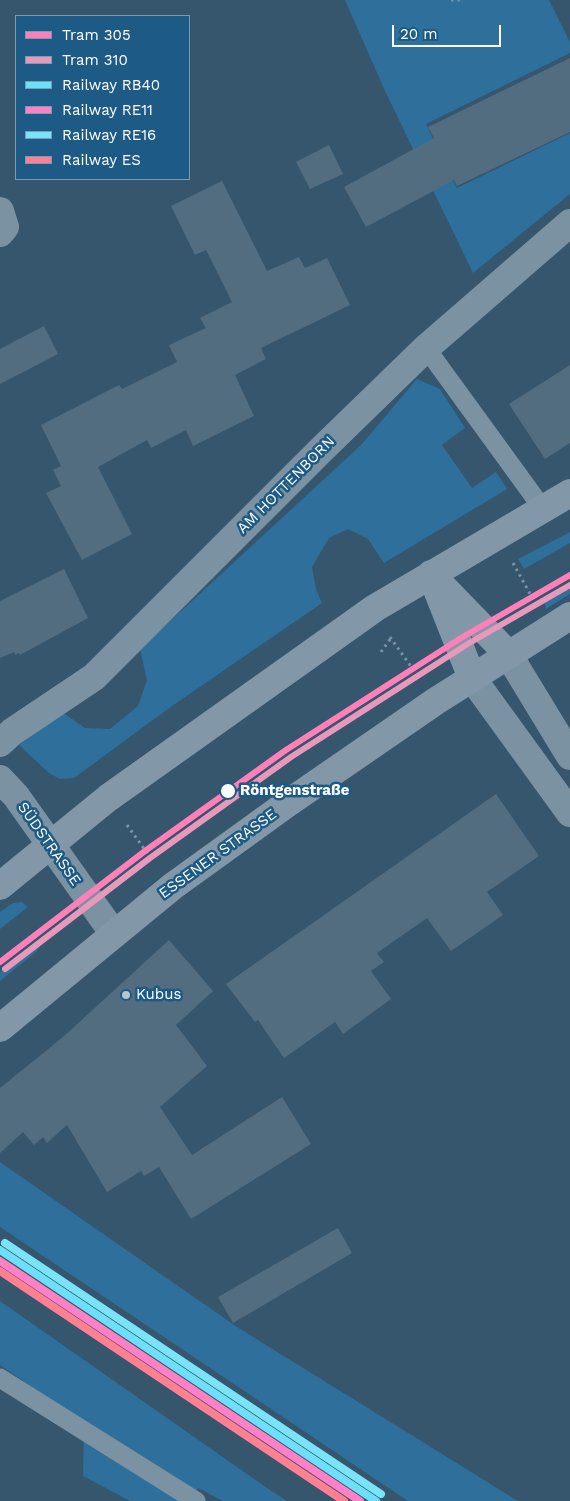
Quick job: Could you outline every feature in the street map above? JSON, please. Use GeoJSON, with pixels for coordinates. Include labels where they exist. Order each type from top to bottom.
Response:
{"type":"FeatureCollection","features":[{"type":"Feature","properties":{"kind":"main road"},"geometry":{"type":"LineString","coordinates":[[0,886],[108,798],[375,608],[496,535],[570,494]]}},
{"type":"Feature","properties":{"kind":"main road"},"geometry":{"type":"LineString","coordinates":[[430,574],[508,654]]}},
{"type":"Feature","properties":{"kind":"main road"},"geometry":{"type":"LineString","coordinates":[[430,574],[472,678]]}},
{"type":"Feature","properties":{"kind":"main road","name":"ESSENER STRASSE"},"geometry":{"type":"LineString","coordinates":[[0,1028],[173,886],[288,803],[436,701],[560,622]]}},
{"type":"Feature","properties":{"kind":"street"},"geometry":{"type":"LineString","coordinates":[[0,211],[5,227],[0,233]]}},
{"type":"Feature","properties":{"kind":"street","name":"AM HOTTENBORN"},"geometry":{"type":"LineString","coordinates":[[6,738],[94,677],[318,452],[426,348],[570,223]]}},
{"type":"Feature","properties":{"kind":"street"},"geometry":{"type":"LineString","coordinates":[[508,654],[570,756]]}},
{"type":"Feature","properties":{"kind":"street"},"geometry":{"type":"LineString","coordinates":[[472,678],[570,813]]}},
{"type":"Feature","properties":{"kind":"street","name":"SÜDSTRASSE"},"geometry":{"type":"LineString","coordinates":[[0,779],[16,796],[114,934]]}},
{"type":"Feature","properties":{"kind":"lane"},"geometry":{"type":"LineString","coordinates":[[426,348],[543,509]]}},
{"type":"Feature","properties":{"kind":"lane"},"geometry":{"type":"LineString","coordinates":[[0,1378],[196,1501]]}},
{"type":"Feature","properties":{"kind":"path"},"geometry":{"type":"LineString","coordinates":[[451,0],[460,0]]}},
{"type":"Feature","properties":{"kind":"path"},"geometry":{"type":"LineString","coordinates":[[496,535],[560,622]]}},
{"type":"Feature","properties":{"kind":"path"},"geometry":{"type":"LineString","coordinates":[[375,608],[391,638],[436,701]]}},
{"type":"Feature","properties":{"kind":"path"},"geometry":{"type":"LineString","coordinates":[[381,652],[391,638]]}},
{"type":"Feature","properties":{"kind":"path"},"geometry":{"type":"LineString","coordinates":[[108,798],[173,886]]}},
{"type":"Feature","properties":{"kind":"shaded area"},"geometry":{"type":"Polygon","coordinates":[[[345,0],[549,0],[570,42],[570,53],[426,124],[457,188],[570,133],[570,194],[473,273],[385,91],[345,0]]]}},
{"type":"Feature","properties":{"kind":"shaded area"},"geometry":{"type":"Polygon","coordinates":[[[417,379],[440,389],[465,428],[442,445],[472,488],[496,472],[507,489],[384,563],[368,539],[348,529],[329,538],[312,567],[316,589],[322,603],[172,706],[74,778],[60,779],[49,773],[19,745],[62,712],[85,728],[110,729],[138,706],[147,680],[140,649],[361,445],[417,379]]]}},
{"type":"Feature","properties":{"kind":"shaded area"},"geometry":{"type":"Polygon","coordinates":[[[570,532],[570,543],[524,569],[518,559],[570,532]]]}},
{"type":"Feature","properties":{"kind":"shaded area"},"geometry":{"type":"Polygon","coordinates":[[[570,583],[570,594],[546,609],[543,597],[570,583]]]}},
{"type":"Feature","properties":{"kind":"shaded area"},"geometry":{"type":"Polygon","coordinates":[[[22,902],[28,907],[0,929],[0,912],[13,903],[22,902]]]}},
{"type":"Feature","properties":{"kind":"shaded area"},"geometry":{"type":"Polygon","coordinates":[[[47,935],[37,951],[0,981],[0,972],[47,935]]]}},
{"type":"Feature","properties":{"kind":"shaded area"},"geometry":{"type":"Polygon","coordinates":[[[0,1162],[237,1327],[518,1501],[408,1501],[0,1227],[0,1162]]]}},
{"type":"Feature","properties":{"kind":"shaded area"},"geometry":{"type":"Polygon","coordinates":[[[0,1301],[287,1501],[223,1501],[198,1488],[193,1501],[130,1501],[83,1476],[84,1423],[0,1365],[0,1301]]]}},
{"type":"Feature","properties":{"kind":"building"},"geometry":{"type":"Polygon","coordinates":[[[570,58],[570,132],[457,186],[454,180],[366,227],[344,187],[434,138],[428,127],[570,58]]]}},
{"type":"Feature","properties":{"kind":"building"},"geometry":{"type":"Polygon","coordinates":[[[329,145],[343,174],[310,189],[296,162],[329,145]]]}},
{"type":"Feature","properties":{"kind":"building"},"geometry":{"type":"Polygon","coordinates":[[[222,181],[267,271],[299,257],[305,268],[327,258],[350,305],[261,348],[266,359],[235,375],[254,416],[193,446],[186,430],[151,448],[147,440],[98,467],[132,534],[82,560],[46,493],[61,486],[53,470],[61,466],[41,425],[119,385],[122,389],[177,362],[169,345],[206,328],[200,318],[232,302],[206,250],[195,255],[171,206],[222,181]]]}},
{"type":"Feature","properties":{"kind":"building"},"geometry":{"type":"Polygon","coordinates":[[[44,326],[58,354],[0,384],[0,349],[44,326]]]}},
{"type":"Feature","properties":{"kind":"building"},"geometry":{"type":"Polygon","coordinates":[[[570,365],[570,443],[545,459],[509,404],[570,365]]]}},
{"type":"Feature","properties":{"kind":"building"},"geometry":{"type":"Polygon","coordinates":[[[64,569],[88,618],[20,655],[19,653],[15,655],[14,652],[0,658],[0,601],[64,569]]]}},
{"type":"Feature","properties":{"kind":"building"},"geometry":{"type":"Polygon","coordinates":[[[496,794],[539,856],[487,892],[503,915],[451,951],[427,918],[377,953],[384,962],[371,971],[391,999],[343,1034],[335,1022],[284,1058],[258,1020],[255,1022],[226,984],[496,794]]]}},
{"type":"Feature","properties":{"kind":"building"},"geometry":{"type":"Polygon","coordinates":[[[169,940],[213,991],[176,1025],[207,1066],[160,1107],[192,1155],[282,1097],[311,1144],[191,1219],[159,1167],[144,1176],[141,1171],[107,1192],[67,1125],[47,1143],[43,1137],[34,1145],[23,1132],[0,1153],[0,1088],[63,1037],[169,940]]]}},
{"type":"Feature","properties":{"kind":"building"},"geometry":{"type":"Polygon","coordinates":[[[338,1228],[352,1253],[233,1323],[218,1297],[338,1228]]]}},
{"type":"Feature","properties":{"kind":"tram line","name":"305"},"geometry":{"type":"LineString","coordinates":[[0,962],[145,851],[286,750],[461,638],[570,575]]}},
{"type":"Feature","properties":{"kind":"tram line","name":"310"},"geometry":{"type":"LineString","coordinates":[[5,969],[150,858],[291,757],[466,645],[570,585]]}},
{"type":"Feature","properties":{"kind":"rail line","name":"RE16"},"geometry":{"type":"LineString","coordinates":[[5,1243],[381,1494]]}},
{"type":"Feature","properties":{"kind":"rail line","name":"RB40"},"geometry":{"type":"LineString","coordinates":[[0,1250],[376,1501]]}},
{"type":"Feature","properties":{"kind":"rail line","name":"RE11"},"geometry":{"type":"LineString","coordinates":[[0,1261],[360,1501]]}},
{"type":"Feature","properties":{"kind":"rail line","name":"ES"},"geometry":{"type":"LineString","coordinates":[[0,1271],[344,1501]]}},
{"type":"Feature","properties":{"kind":"place","name":"Röntgenstraße"},"geometry":{"type":"Point","coordinates":[228,791]}},
{"type":"Feature","properties":{"kind":"place","name":"Kubus"},"geometry":{"type":"Point","coordinates":[126,995]}}]}
